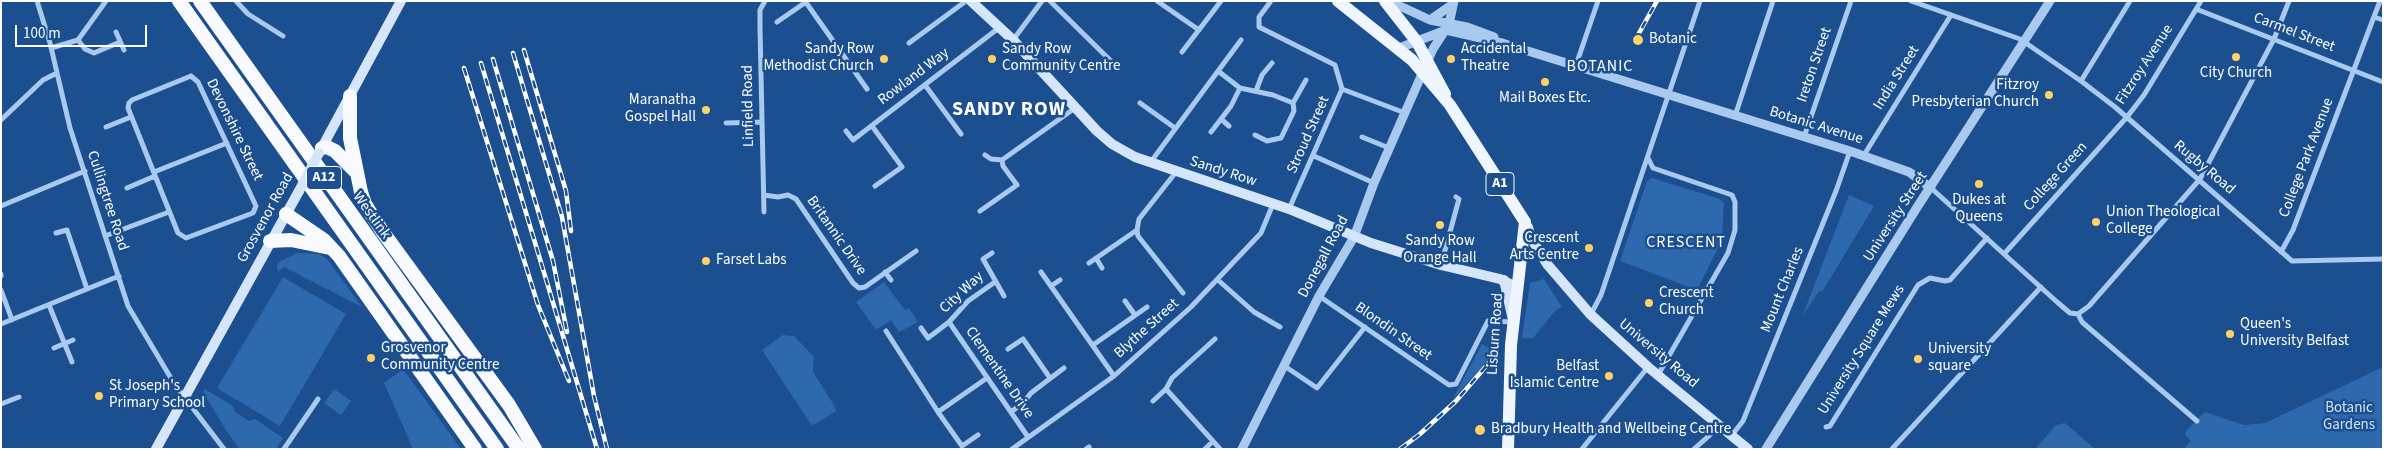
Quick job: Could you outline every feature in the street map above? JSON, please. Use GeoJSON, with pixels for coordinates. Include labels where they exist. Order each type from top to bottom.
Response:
{"type":"FeatureCollection","features":[{"type":"Feature","properties":{"kind":"highway","name":"A12"},"geometry":{"type":"LineString","coordinates":[[179,1],[497,449]]}},
{"type":"Feature","properties":{"kind":"highway","name":"Westlink"},"geometry":{"type":"LineString","coordinates":[[200,1],[519,449]]}},
{"type":"Feature","properties":{"kind":"highway"},"geometry":{"type":"LineString","coordinates":[[350,96],[350,138],[360,192],[372,217],[509,405],[535,449]]}},
{"type":"Feature","properties":{"kind":"highway"},"geometry":{"type":"LineString","coordinates":[[320,151],[327,148],[335,151],[357,174]]}},
{"type":"Feature","properties":{"kind":"highway"},"geometry":{"type":"LineString","coordinates":[[286,214],[334,249],[475,449]]}},
{"type":"Feature","properties":{"kind":"highway"},"geometry":{"type":"LineString","coordinates":[[270,241],[291,240],[334,249]]}},
{"type":"Feature","properties":{"kind":"main road","name":"Grosvenor Road"},"geometry":{"type":"LineString","coordinates":[[156,449],[401,1]]}},
{"type":"Feature","properties":{"kind":"main road","name":"Sandy Row"},"geometry":{"type":"LineString","coordinates":[[971,1],[1013,40],[1075,108],[1112,144],[1150,163],[1273,204],[1354,237],[1441,265],[1504,280],[1516,287]]}},
{"type":"Feature","properties":{"kind":"main road","name":"A1"},"geometry":{"type":"LineString","coordinates":[[1338,1],[1409,45],[1426,67],[1526,225]]}},
{"type":"Feature","properties":{"kind":"main road","name":"A1"},"geometry":{"type":"LineString","coordinates":[[1386,1],[1409,45],[1426,67]]}},
{"type":"Feature","properties":{"kind":"main road","name":"University Road"},"geometry":{"type":"LineString","coordinates":[[1526,225],[1535,234],[1552,260],[1557,274],[1590,314],[1648,367],[1748,449]]}},
{"type":"Feature","properties":{"kind":"main road","name":"Lisburn Road"},"geometry":{"type":"LineString","coordinates":[[1508,449],[1508,404],[1513,321],[1516,287],[1526,225]]}},
{"type":"Feature","properties":{"kind":"main road"},"geometry":{"type":"LineString","coordinates":[[1504,280],[1513,321]]}},
{"type":"Feature","properties":{"kind":"street","name":"Cullingtree Road"},"geometry":{"type":"LineString","coordinates":[[37,1],[51,48],[70,128],[128,306],[175,385],[224,449]]}},
{"type":"Feature","properties":{"kind":"street"},"geometry":{"type":"LineString","coordinates":[[51,48],[78,40],[106,1]]}},
{"type":"Feature","properties":{"kind":"street"},"geometry":{"type":"LineString","coordinates":[[236,1],[248,14],[284,36]]}},
{"type":"Feature","properties":{"kind":"street","name":"Linfield Road"},"geometry":{"type":"LineString","coordinates":[[764,212],[760,10],[765,1]]}},
{"type":"Feature","properties":{"kind":"street"},"geometry":{"type":"LineString","coordinates":[[909,43],[966,1]]}},
{"type":"Feature","properties":{"kind":"street"},"geometry":{"type":"LineString","coordinates":[[1013,40],[1042,1]]}},
{"type":"Feature","properties":{"kind":"street"},"geometry":{"type":"LineString","coordinates":[[1050,1],[1118,68]]}},
{"type":"Feature","properties":{"kind":"street"},"geometry":{"type":"LineString","coordinates":[[1156,1],[1199,30]]}},
{"type":"Feature","properties":{"kind":"street"},"geometry":{"type":"LineString","coordinates":[[1182,52],[1221,1]]}},
{"type":"Feature","properties":{"kind":"street","name":"Stroud Street"},"geometry":{"type":"LineString","coordinates":[[1271,1],[1259,17],[1259,27],[1335,65],[1342,89],[1289,210]]}},
{"type":"Feature","properties":{"kind":"street","name":"Botanic Avenue"},"geometry":{"type":"LineString","coordinates":[[1386,1],[1448,27],[1467,27],[1502,43],[1850,150],[1909,172],[1931,188],[2070,313],[2078,314],[2082,322],[2197,421]]}},
{"type":"Feature","properties":{"kind":"street"},"geometry":{"type":"LineString","coordinates":[[1576,65],[1598,1]]}},
{"type":"Feature","properties":{"kind":"street"},"geometry":{"type":"LineString","coordinates":[[1590,314],[1601,295],[1700,1]]}},
{"type":"Feature","properties":{"kind":"street"},"geometry":{"type":"LineString","coordinates":[[1735,116],[1773,1]]}},
{"type":"Feature","properties":{"kind":"street","name":"Ireton Street"},"geometry":{"type":"LineString","coordinates":[[1804,137],[1851,1]]}},
{"type":"Feature","properties":{"kind":"street","name":"Rugby Road"},"geometry":{"type":"LineString","coordinates":[[1912,1],[2025,43],[2081,81],[2200,179],[2292,261],[2383,260]]}},
{"type":"Feature","properties":{"kind":"street","name":"University Street"},"geometry":{"type":"LineString","coordinates":[[1766,449],[2050,1]]}},
{"type":"Feature","properties":{"kind":"street"},"geometry":{"type":"LineString","coordinates":[[2081,81],[2130,1]]}},
{"type":"Feature","properties":{"kind":"street","name":"Fitzroy Avenue"},"geometry":{"type":"LineString","coordinates":[[2127,118],[2144,95],[2201,1]]}},
{"type":"Feature","properties":{"kind":"street"},"geometry":{"type":"LineString","coordinates":[[2078,314],[2087,309],[2200,179],[2274,39],[2289,1]]}},
{"type":"Feature","properties":{"kind":"street","name":"College Park Avenue"},"geometry":{"type":"LineString","coordinates":[[2281,252],[2293,230],[2380,1]]}},
{"type":"Feature","properties":{"kind":"street"},"geometry":{"type":"LineString","coordinates":[[777,22],[805,2],[867,90]]}},
{"type":"Feature","properties":{"kind":"street"},"geometry":{"type":"LineString","coordinates":[[1430,20],[1454,3]]}},
{"type":"Feature","properties":{"kind":"street","name":"Donegall Road"},"geometry":{"type":"LineString","coordinates":[[1242,449],[1319,296],[1354,237],[1389,148],[1426,67],[1448,27],[1454,3]]}},
{"type":"Feature","properties":{"kind":"street","name":"Carmel Street"},"geometry":{"type":"LineString","coordinates":[[2196,9],[2383,82]]}},
{"type":"Feature","properties":{"kind":"street","name":"India Street"},"geometry":{"type":"LineString","coordinates":[[1864,155],[1951,15]]}},
{"type":"Feature","properties":{"kind":"street"},"geometry":{"type":"LineString","coordinates":[[2374,17],[2383,20]]}},
{"type":"Feature","properties":{"kind":"street","name":"Rowland Way"},"geometry":{"type":"LineString","coordinates":[[846,131],[853,140],[1000,27]]}},
{"type":"Feature","properties":{"kind":"street"},"geometry":{"type":"LineString","coordinates":[[1409,45],[1448,27]]}},
{"type":"Feature","properties":{"kind":"street"},"geometry":{"type":"LineString","coordinates":[[116,32],[124,50]]}},
{"type":"Feature","properties":{"kind":"street"},"geometry":{"type":"LineString","coordinates":[[78,40],[85,48],[94,53],[120,42]]}},
{"type":"Feature","properties":{"kind":"street"},"geometry":{"type":"LineString","coordinates":[[1150,163],[1174,128],[1242,40]]}},
{"type":"Feature","properties":{"kind":"street"},"geometry":{"type":"LineString","coordinates":[[1256,91],[1262,75],[1272,63]]}},
{"type":"Feature","properties":{"kind":"street"},"geometry":{"type":"LineString","coordinates":[[1218,71],[1240,88],[1294,103]]}},
{"type":"Feature","properties":{"kind":"street"},"geometry":{"type":"LineString","coordinates":[[1,120],[43,80],[57,72]]}},
{"type":"Feature","properties":{"kind":"street","name":"Devonshire Street"},"geometry":{"type":"LineString","coordinates":[[131,117],[129,103],[191,76],[198,82],[256,206],[253,213],[186,238],[178,233],[169,212]]}},
{"type":"Feature","properties":{"kind":"street"},"geometry":{"type":"LineString","coordinates":[[1255,136],[1267,141],[1281,138],[1294,111],[1294,103],[1306,80]]}},
{"type":"Feature","properties":{"kind":"street"},"geometry":{"type":"LineString","coordinates":[[925,84],[961,134]]}},
{"type":"Feature","properties":{"kind":"street"},"geometry":{"type":"LineString","coordinates":[[1211,132],[1231,106],[1240,88]]}},
{"type":"Feature","properties":{"kind":"street"},"geometry":{"type":"LineString","coordinates":[[1342,89],[1405,114]]}},
{"type":"Feature","properties":{"kind":"street"},"geometry":{"type":"LineString","coordinates":[[1140,103],[1174,128]]}},
{"type":"Feature","properties":{"kind":"street"},"geometry":{"type":"LineString","coordinates":[[985,156],[991,159],[1002,160],[1075,108]]}},
{"type":"Feature","properties":{"kind":"street"},"geometry":{"type":"LineString","coordinates":[[105,236],[169,212],[131,117],[106,127]]}},
{"type":"Feature","properties":{"kind":"street","name":"College Green"},"geometry":{"type":"LineString","coordinates":[[2004,254],[2127,118]]}},
{"type":"Feature","properties":{"kind":"street"},"geometry":{"type":"LineString","coordinates":[[1220,119],[1229,126]]}},
{"type":"Feature","properties":{"kind":"street"},"geometry":{"type":"LineString","coordinates":[[726,123],[762,122]]}},
{"type":"Feature","properties":{"kind":"street"},"geometry":{"type":"LineString","coordinates":[[872,126],[902,167],[875,186]]}},
{"type":"Feature","properties":{"kind":"street"},"geometry":{"type":"LineString","coordinates":[[1362,137],[1389,148]]}},
{"type":"Feature","properties":{"kind":"street"},"geometry":{"type":"LineString","coordinates":[[127,188],[226,143]]}},
{"type":"Feature","properties":{"kind":"street","name":"Mount Charles"},"geometry":{"type":"LineString","coordinates":[[1732,435],[1743,421],[1836,191],[1850,150]]}},
{"type":"Feature","properties":{"kind":"street"},"geometry":{"type":"LineString","coordinates":[[1647,155],[1649,164],[1653,168],[1732,194],[1735,202],[1735,230],[1728,253],[1658,375]]}},
{"type":"Feature","properties":{"kind":"street"},"geometry":{"type":"LineString","coordinates":[[1314,156],[1374,183]]}},
{"type":"Feature","properties":{"kind":"street"},"geometry":{"type":"LineString","coordinates":[[980,211],[1017,185],[1003,166],[1002,160]]}},
{"type":"Feature","properties":{"kind":"street"},"geometry":{"type":"LineString","coordinates":[[1642,174],[1653,168]]}},
{"type":"Feature","properties":{"kind":"street"},"geometry":{"type":"LineString","coordinates":[[1,206],[85,171]]}},
{"type":"Feature","properties":{"kind":"street"},"geometry":{"type":"LineString","coordinates":[[1176,172],[1138,219],[1137,230],[1138,236],[1183,293]]}},
{"type":"Feature","properties":{"kind":"street","name":"Britannic Drive"},"geometry":{"type":"LineString","coordinates":[[764,195],[778,197],[788,195],[796,199],[857,287],[862,288],[916,251]]}},
{"type":"Feature","properties":{"kind":"street"},"geometry":{"type":"LineString","coordinates":[[1441,265],[1459,199],[1456,198]]}},
{"type":"Feature","properties":{"kind":"street","name":"Blythe Street"},"geometry":{"type":"LineString","coordinates":[[1012,449],[1114,376],[1218,280],[1261,233],[1273,204]]}},
{"type":"Feature","properties":{"kind":"street"},"geometry":{"type":"LineString","coordinates":[[56,233],[67,230],[87,288]]}},
{"type":"Feature","properties":{"kind":"street"},"geometry":{"type":"LineString","coordinates":[[1089,263],[1137,230]]}},
{"type":"Feature","properties":{"kind":"street","name":"University Square Mews"},"geometry":{"type":"LineString","coordinates":[[1826,427],[1830,426],[1918,285],[1930,278],[1950,280],[1987,238]]}},
{"type":"Feature","properties":{"kind":"street","name":"City Way"},"geometry":{"type":"LineString","coordinates":[[921,328],[928,338],[949,322],[968,300],[995,282],[994,276],[983,260],[992,253]]}},
{"type":"Feature","properties":{"kind":"street"},"geometry":{"type":"LineString","coordinates":[[1096,258],[1102,268]]}},
{"type":"Feature","properties":{"kind":"street","name":"Britannic Drive"},"geometry":{"type":"LineString","coordinates":[[885,272],[891,280]]}},
{"type":"Feature","properties":{"kind":"street"},"geometry":{"type":"LineString","coordinates":[[1041,272],[1114,376]]}},
{"type":"Feature","properties":{"kind":"street"},"geometry":{"type":"LineString","coordinates":[[1,324],[118,276]]}},
{"type":"Feature","properties":{"kind":"street"},"geometry":{"type":"LineString","coordinates":[[1051,286],[1060,280]]}},
{"type":"Feature","properties":{"kind":"street"},"geometry":{"type":"LineString","coordinates":[[1218,280],[1254,312],[1280,326]]}},
{"type":"Feature","properties":{"kind":"street"},"geometry":{"type":"LineString","coordinates":[[995,282],[1004,296]]}},
{"type":"Feature","properties":{"kind":"street"},"geometry":{"type":"LineString","coordinates":[[1892,449],[2041,287]]}},
{"type":"Feature","properties":{"kind":"street"},"geometry":{"type":"LineString","coordinates":[[1,290],[12,320]]}},
{"type":"Feature","properties":{"kind":"street","name":"Blondin Street"},"geometry":{"type":"LineString","coordinates":[[1319,296],[1445,383],[1453,385],[1458,380],[1488,321],[1513,321]]}},
{"type":"Feature","properties":{"kind":"street"},"geometry":{"type":"LineString","coordinates":[[1125,301],[1136,315]]}},
{"type":"Feature","properties":{"kind":"street"},"geometry":{"type":"LineString","coordinates":[[49,305],[72,362]]}},
{"type":"Feature","properties":{"kind":"street"},"geometry":{"type":"LineString","coordinates":[[1093,346],[1147,307]]}},
{"type":"Feature","properties":{"kind":"street","name":"Clementine Drive"},"geometry":{"type":"LineString","coordinates":[[949,322],[1028,437]]}},
{"type":"Feature","properties":{"kind":"street"},"geometry":{"type":"LineString","coordinates":[[1283,365],[1317,388],[1365,328]]}},
{"type":"Feature","properties":{"kind":"street"},"geometry":{"type":"LineString","coordinates":[[886,331],[962,446],[978,435]]}},
{"type":"Feature","properties":{"kind":"street"},"geometry":{"type":"LineString","coordinates":[[1008,349],[1023,339],[1050,378]]}},
{"type":"Feature","properties":{"kind":"street"},"geometry":{"type":"LineString","coordinates":[[1153,401],[1166,388],[1172,378],[1214,339]]}},
{"type":"Feature","properties":{"kind":"street"},"geometry":{"type":"LineString","coordinates":[[54,348],[73,340]]}},
{"type":"Feature","properties":{"kind":"street"},"geometry":{"type":"LineString","coordinates":[[1582,449],[1648,367]]}},
{"type":"Feature","properties":{"kind":"street"},"geometry":{"type":"LineString","coordinates":[[1011,412],[1024,402],[1030,392],[1064,368]]}},
{"type":"Feature","properties":{"kind":"street"},"geometry":{"type":"LineString","coordinates":[[938,412],[987,378]]}},
{"type":"Feature","properties":{"kind":"street"},"geometry":{"type":"LineString","coordinates":[[1166,388],[1220,449]]}},
{"type":"Feature","properties":{"kind":"street"},"geometry":{"type":"LineString","coordinates":[[1,404],[19,397]]}},
{"type":"Feature","properties":{"kind":"street"},"geometry":{"type":"LineString","coordinates":[[284,449],[318,399]]}},
{"type":"Feature","properties":{"kind":"street"},"geometry":{"type":"LineString","coordinates":[[1694,449],[1720,426]]}},
{"type":"Feature","properties":{"kind":"street"},"geometry":{"type":"LineString","coordinates":[[1205,449],[1213,441]]}},
{"type":"Feature","properties":{"kind":"green space"},"geometry":{"type":"Polygon","coordinates":[[[1652,178],[1720,199],[1724,203],[1722,236],[1697,290],[1620,261],[1647,181],[1652,178]]]}},
{"type":"Feature","properties":{"kind":"green space"},"geometry":{"type":"Polygon","coordinates":[[[1849,195],[1874,206],[1822,292],[1819,291],[1802,317],[1849,195]]]}},
{"type":"Feature","properties":{"kind":"green space"},"geometry":{"type":"Polygon","coordinates":[[[297,253],[319,254],[327,259],[362,307],[284,267],[278,272],[277,266],[279,262],[297,253]]]}},
{"type":"Feature","properties":{"kind":"green space"},"geometry":{"type":"Polygon","coordinates":[[[283,277],[346,314],[280,426],[217,388],[283,277]]]}},
{"type":"Feature","properties":{"kind":"green space"},"geometry":{"type":"Polygon","coordinates":[[[1544,279],[1562,307],[1556,310],[1533,338],[1522,338],[1530,283],[1544,279]]]}},
{"type":"Feature","properties":{"kind":"green space"},"geometry":{"type":"Polygon","coordinates":[[[884,282],[905,310],[909,308],[918,322],[899,332],[891,320],[876,330],[856,302],[884,282]]]}},
{"type":"Feature","properties":{"kind":"green space"},"geometry":{"type":"Polygon","coordinates":[[[783,335],[794,336],[814,357],[813,372],[836,411],[812,426],[762,350],[783,335]]]}},
{"type":"Feature","properties":{"kind":"green space"},"geometry":{"type":"Polygon","coordinates":[[[1482,344],[1495,351],[1494,354],[1452,400],[1482,344]]]}},
{"type":"Feature","properties":{"kind":"green space","name":"Botanic Gardens"},"geometry":{"type":"Polygon","coordinates":[[[2383,367],[2383,449],[2184,449],[2191,441],[2185,435],[2187,430],[2205,412],[2244,425],[2265,423],[2383,367]]]}},
{"type":"Feature","properties":{"kind":"green space"},"geometry":{"type":"Polygon","coordinates":[[[403,369],[461,449],[413,449],[384,383],[403,369]]]}},
{"type":"Feature","properties":{"kind":"green space"},"geometry":{"type":"Polygon","coordinates":[[[205,389],[233,406],[235,412],[249,421],[255,419],[283,438],[276,449],[240,449],[227,432],[203,392],[205,389]]]}},
{"type":"Feature","properties":{"kind":"green space"},"geometry":{"type":"Polygon","coordinates":[[[334,389],[351,401],[341,415],[324,403],[334,389]]]}},
{"type":"Feature","properties":{"kind":"green space"},"geometry":{"type":"Polygon","coordinates":[[[2065,423],[2095,449],[2035,449],[2056,425],[2065,423]]]}},
{"type":"Feature","properties":{"kind":"railway"},"geometry":{"type":"LineString","coordinates":[[1634,42],[1657,1]]}},
{"type":"Feature","properties":{"kind":"railway"},"geometry":{"type":"LineString","coordinates":[[524,50],[566,191],[571,231]]}},
{"type":"Feature","properties":{"kind":"railway"},"geometry":{"type":"LineString","coordinates":[[513,53],[562,217],[594,396],[607,449]]}},
{"type":"Feature","properties":{"kind":"railway"},"geometry":{"type":"LineString","coordinates":[[493,59],[553,261],[567,332]]}},
{"type":"Feature","properties":{"kind":"railway"},"geometry":{"type":"LineString","coordinates":[[481,63],[597,449]]}},
{"type":"Feature","properties":{"kind":"railway"},"geometry":{"type":"LineString","coordinates":[[464,68],[538,305],[569,381]]}},
{"type":"Feature","properties":{"kind":"railway"},"geometry":{"type":"LineString","coordinates":[[1400,449],[1420,434],[1456,401],[1494,357]]}},
{"type":"Feature","properties":{"kind":"place","name":"Botanic"},"geometry":{"type":"Point","coordinates":[1638,40]}},
{"type":"Feature","properties":{"kind":"place","name":"City Church"},"geometry":{"type":"Point","coordinates":[2236,57]}},
{"type":"Feature","properties":{"kind":"place","name":"Sandy Row Methodist Church"},"geometry":{"type":"Point","coordinates":[884,59]}},
{"type":"Feature","properties":{"kind":"place","name":"Sandy Row Community Centre"},"geometry":{"type":"Point","coordinates":[992,59]}},
{"type":"Feature","properties":{"kind":"place","name":"Accidental Theatre"},"geometry":{"type":"Point","coordinates":[1451,59]}},
{"type":"Feature","properties":{"kind":"place","name":"Mail Boxes Etc."},"geometry":{"type":"Point","coordinates":[1545,82]}},
{"type":"Feature","properties":{"kind":"place","name":"Fitzroy Presbyterian Church"},"geometry":{"type":"Point","coordinates":[2049,95]}},
{"type":"Feature","properties":{"kind":"place","name":"Maranatha Gospel Hall"},"geometry":{"type":"Point","coordinates":[706,110]}},
{"type":"Feature","properties":{"kind":"place","name":"Dukes at Queens"},"geometry":{"type":"Point","coordinates":[1979,184]}},
{"type":"Feature","properties":{"kind":"place","name":"Union Theological College"},"geometry":{"type":"Point","coordinates":[2096,222]}},
{"type":"Feature","properties":{"kind":"place","name":"Sandy Row Orange Hall"},"geometry":{"type":"Point","coordinates":[1440,225]}},
{"type":"Feature","properties":{"kind":"place","name":"Crescent Arts Centre"},"geometry":{"type":"Point","coordinates":[1589,248]}},
{"type":"Feature","properties":{"kind":"place","name":"Farset Labs"},"geometry":{"type":"Point","coordinates":[706,261]}},
{"type":"Feature","properties":{"kind":"place","name":"Crescent Church"},"geometry":{"type":"Point","coordinates":[1649,303]}},
{"type":"Feature","properties":{"kind":"place","name":"Queen's University Belfast"},"geometry":{"type":"Point","coordinates":[2230,334]}},
{"type":"Feature","properties":{"kind":"place","name":"Grosvenor Community Centre"},"geometry":{"type":"Point","coordinates":[371,358]}},
{"type":"Feature","properties":{"kind":"place","name":"University square"},"geometry":{"type":"Point","coordinates":[1918,359]}},
{"type":"Feature","properties":{"kind":"place","name":"Belfast Islamic Centre"},"geometry":{"type":"Point","coordinates":[1609,376]}},
{"type":"Feature","properties":{"kind":"place","name":"St Joseph's Primary School"},"geometry":{"type":"Point","coordinates":[99,396]}},
{"type":"Feature","properties":{"kind":"place","name":"Bradbury Health and Wellbeing Centre"},"geometry":{"type":"Point","coordinates":[1480,430]}},
{"type":"Feature","properties":{"kind":"district","name":"BOTANIC"},"geometry":{"type":"Point","coordinates":[1600,67]}},
{"type":"Feature","properties":{"kind":"district","name":"SANDY ROW"},"geometry":{"type":"Point","coordinates":[1009,111]}},
{"type":"Feature","properties":{"kind":"district","name":"CRESCENT"},"geometry":{"type":"Point","coordinates":[1686,243]}}]}
